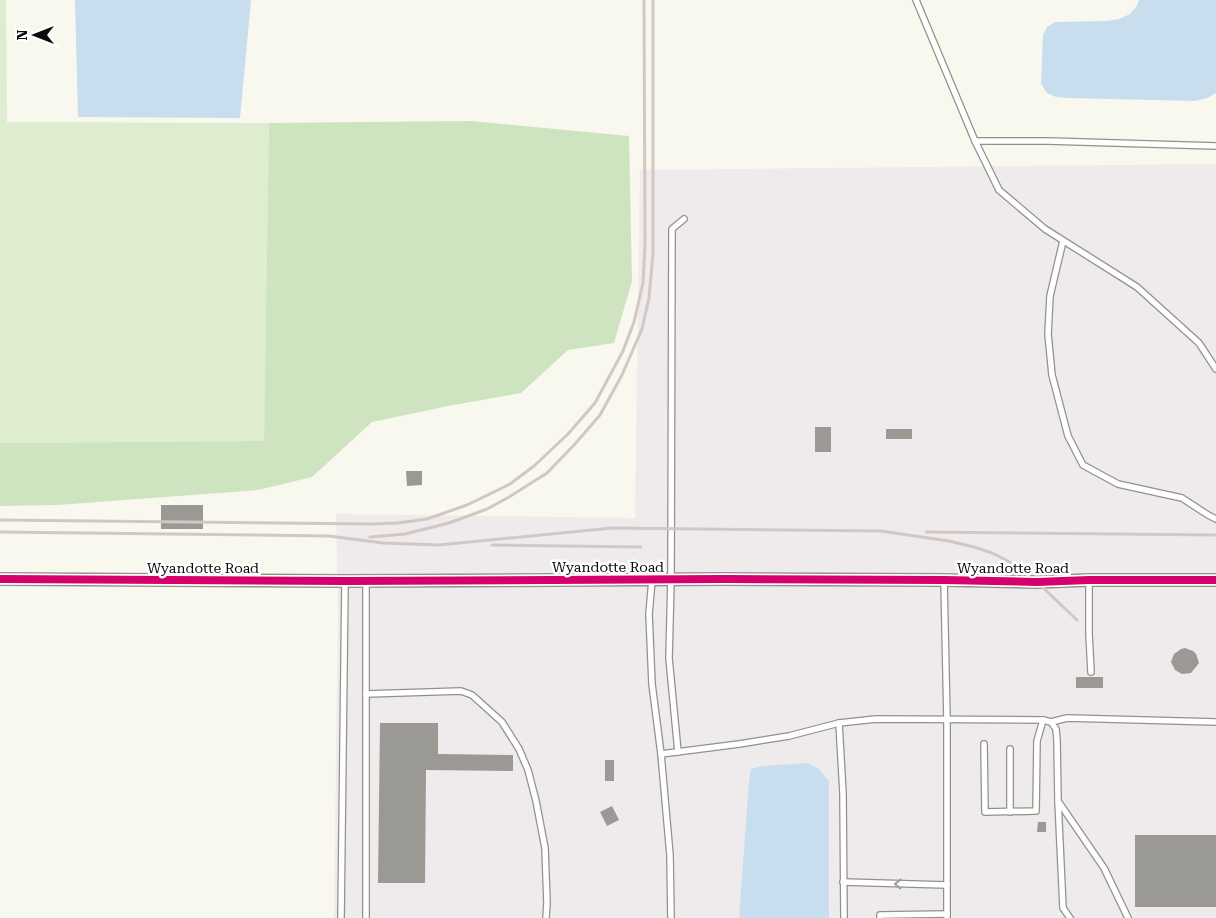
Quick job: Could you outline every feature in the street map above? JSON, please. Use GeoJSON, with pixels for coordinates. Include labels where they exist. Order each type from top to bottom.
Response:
{"type":"FeatureCollection","features":[{"type":"Feature","properties":{"kind":"street","name":"Wyandotte Road"},"geometry":{"type":"LineString","coordinates":[[0,579],[345,581],[671,579],[1037,582],[1216,580]]}},
{"type":"Feature","properties":{"kind":"lane"},"geometry":{"type":"LineString","coordinates":[[916,0],[999,190],[1044,229],[1137,287],[1199,343],[1216,369]]}},
{"type":"Feature","properties":{"kind":"lane"},"geometry":{"type":"LineString","coordinates":[[976,141],[1216,146]]}},
{"type":"Feature","properties":{"kind":"lane"},"geometry":{"type":"LineString","coordinates":[[678,752],[669,658],[672,229],[684,219]]}},
{"type":"Feature","properties":{"kind":"lane"},"geometry":{"type":"LineString","coordinates":[[1064,241],[1050,296],[1048,334],[1052,375],[1068,436],[1083,466],[1118,484],[1182,498],[1216,519]]}},
{"type":"Feature","properties":{"kind":"lane"},"geometry":{"type":"LineString","coordinates":[[652,580],[649,614],[652,684],[661,754],[670,855],[671,918]]}},
{"type":"Feature","properties":{"kind":"lane"},"geometry":{"type":"LineString","coordinates":[[880,918],[880,915],[947,916],[947,720],[944,580]]}},
{"type":"Feature","properties":{"kind":"lane"},"geometry":{"type":"LineString","coordinates":[[1089,580],[1091,672]]}},
{"type":"Feature","properties":{"kind":"lane"},"geometry":{"type":"LineString","coordinates":[[341,918],[345,581]]}},
{"type":"Feature","properties":{"kind":"lane"},"geometry":{"type":"LineString","coordinates":[[366,581],[366,918]]}},
{"type":"Feature","properties":{"kind":"lane"},"geometry":{"type":"LineString","coordinates":[[366,694],[461,691],[472,696],[502,722],[520,749],[536,800],[544,848],[546,918]]}},
{"type":"Feature","properties":{"kind":"lane"},"geometry":{"type":"LineString","coordinates":[[661,754],[789,736],[839,723],[876,719],[1044,720],[1051,722],[1067,718],[1216,722]]}},
{"type":"Feature","properties":{"kind":"lane"},"geometry":{"type":"LineString","coordinates":[[984,744],[985,812],[1036,811],[1037,741],[1044,720]]}},
{"type":"Feature","properties":{"kind":"lane"},"geometry":{"type":"LineString","coordinates":[[1051,722],[1056,729],[1057,740],[1063,908],[1070,918]]}},
{"type":"Feature","properties":{"kind":"lane"},"geometry":{"type":"LineString","coordinates":[[839,723],[843,793],[844,918]]}},
{"type":"Feature","properties":{"kind":"lane"},"geometry":{"type":"LineString","coordinates":[[1010,749],[1010,812]]}},
{"type":"Feature","properties":{"kind":"lane"},"geometry":{"type":"LineString","coordinates":[[1058,801],[1104,868],[1128,918]]}},
{"type":"Feature","properties":{"kind":"lane"},"geometry":{"type":"LineString","coordinates":[[843,882],[947,885]]}},
{"type":"Feature","properties":{"kind":"shaded area"},"geometry":{"type":"Polygon","coordinates":[[[1216,164],[1216,918],[334,918],[338,608],[336,514],[635,518],[640,170],[1216,164]]]}},
{"type":"Feature","properties":{"kind":"green space"},"geometry":{"type":"Polygon","coordinates":[[[0,0],[6,0],[7,122],[269,123],[264,441],[0,443],[0,0]]]}},
{"type":"Feature","properties":{"kind":"green space"},"geometry":{"type":"Polygon","coordinates":[[[472,121],[629,136],[632,281],[614,343],[568,350],[521,393],[372,422],[312,477],[258,490],[57,505],[0,506],[0,443],[264,441],[269,123],[472,121]]]}},
{"type":"Feature","properties":{"kind":"water"},"geometry":{"type":"Polygon","coordinates":[[[75,0],[251,0],[240,118],[78,117],[75,0]]]}},
{"type":"Feature","properties":{"kind":"water"},"geometry":{"type":"Polygon","coordinates":[[[1139,0],[1216,0],[1216,93],[1195,101],[1069,98],[1056,97],[1047,93],[1041,84],[1043,35],[1047,27],[1055,22],[1119,19],[1130,14],[1137,6],[1139,0]]]}},
{"type":"Feature","properties":{"kind":"water"},"geometry":{"type":"Polygon","coordinates":[[[808,763],[820,770],[829,781],[829,918],[739,918],[751,769],[763,766],[808,763]]]}},
{"type":"Feature","properties":{"kind":"building"},"geometry":{"type":"Polygon","coordinates":[[[815,427],[831,427],[831,452],[815,452],[815,427]]]}},
{"type":"Feature","properties":{"kind":"building"},"geometry":{"type":"Polygon","coordinates":[[[886,429],[912,429],[912,439],[886,439],[886,429]]]}},
{"type":"Feature","properties":{"kind":"building"},"geometry":{"type":"Polygon","coordinates":[[[406,471],[422,471],[422,485],[407,486],[406,471]]]}},
{"type":"Feature","properties":{"kind":"building"},"geometry":{"type":"Polygon","coordinates":[[[161,505],[203,505],[203,529],[161,529],[161,505]]]}},
{"type":"Feature","properties":{"kind":"building"},"geometry":{"type":"Polygon","coordinates":[[[1185,648],[1196,654],[1199,663],[1191,673],[1182,674],[1175,670],[1171,662],[1174,654],[1185,648]]]}},
{"type":"Feature","properties":{"kind":"building"},"geometry":{"type":"Polygon","coordinates":[[[1076,677],[1103,677],[1103,688],[1076,688],[1076,677]]]}},
{"type":"Feature","properties":{"kind":"building"},"geometry":{"type":"Polygon","coordinates":[[[380,723],[438,723],[438,754],[513,755],[513,771],[426,770],[425,883],[378,883],[380,723]]]}},
{"type":"Feature","properties":{"kind":"building"},"geometry":{"type":"Polygon","coordinates":[[[605,760],[614,760],[614,781],[605,781],[605,760]]]}},
{"type":"Feature","properties":{"kind":"building"},"geometry":{"type":"Polygon","coordinates":[[[612,806],[619,820],[607,826],[600,812],[612,806]]]}},
{"type":"Feature","properties":{"kind":"building"},"geometry":{"type":"Polygon","coordinates":[[[1038,822],[1046,822],[1046,832],[1037,832],[1038,822]]]}},
{"type":"Feature","properties":{"kind":"building"},"geometry":{"type":"Polygon","coordinates":[[[1135,835],[1216,835],[1216,907],[1135,907],[1135,835]]]}},
{"type":"Feature","properties":{"kind":"railway"},"geometry":{"type":"LineString","coordinates":[[0,520],[398,523],[427,519],[467,505],[510,484],[534,466],[568,434],[595,403],[623,351],[634,322],[643,283],[645,244],[644,0]]}},
{"type":"Feature","properties":{"kind":"railway"},"geometry":{"type":"LineString","coordinates":[[370,537],[405,534],[449,523],[487,509],[547,473],[600,415],[622,375],[642,329],[649,298],[653,254],[653,0]]}},
{"type":"Feature","properties":{"kind":"railway"},"geometry":{"type":"LineString","coordinates":[[0,532],[329,536],[383,543],[439,545],[612,528],[881,531],[949,541],[992,553],[1008,561],[1037,582],[1077,620]]}},
{"type":"Feature","properties":{"kind":"railway"},"geometry":{"type":"LineString","coordinates":[[926,532],[1216,535]]}},
{"type":"Feature","properties":{"kind":"railway"},"geometry":{"type":"LineString","coordinates":[[492,545],[641,547]]}},
{"type":"Feature","properties":{"kind":"cycle path"},"geometry":{"type":"LineString","coordinates":[[0,579],[345,581],[724,579],[1037,582],[1216,580]]}}]}
